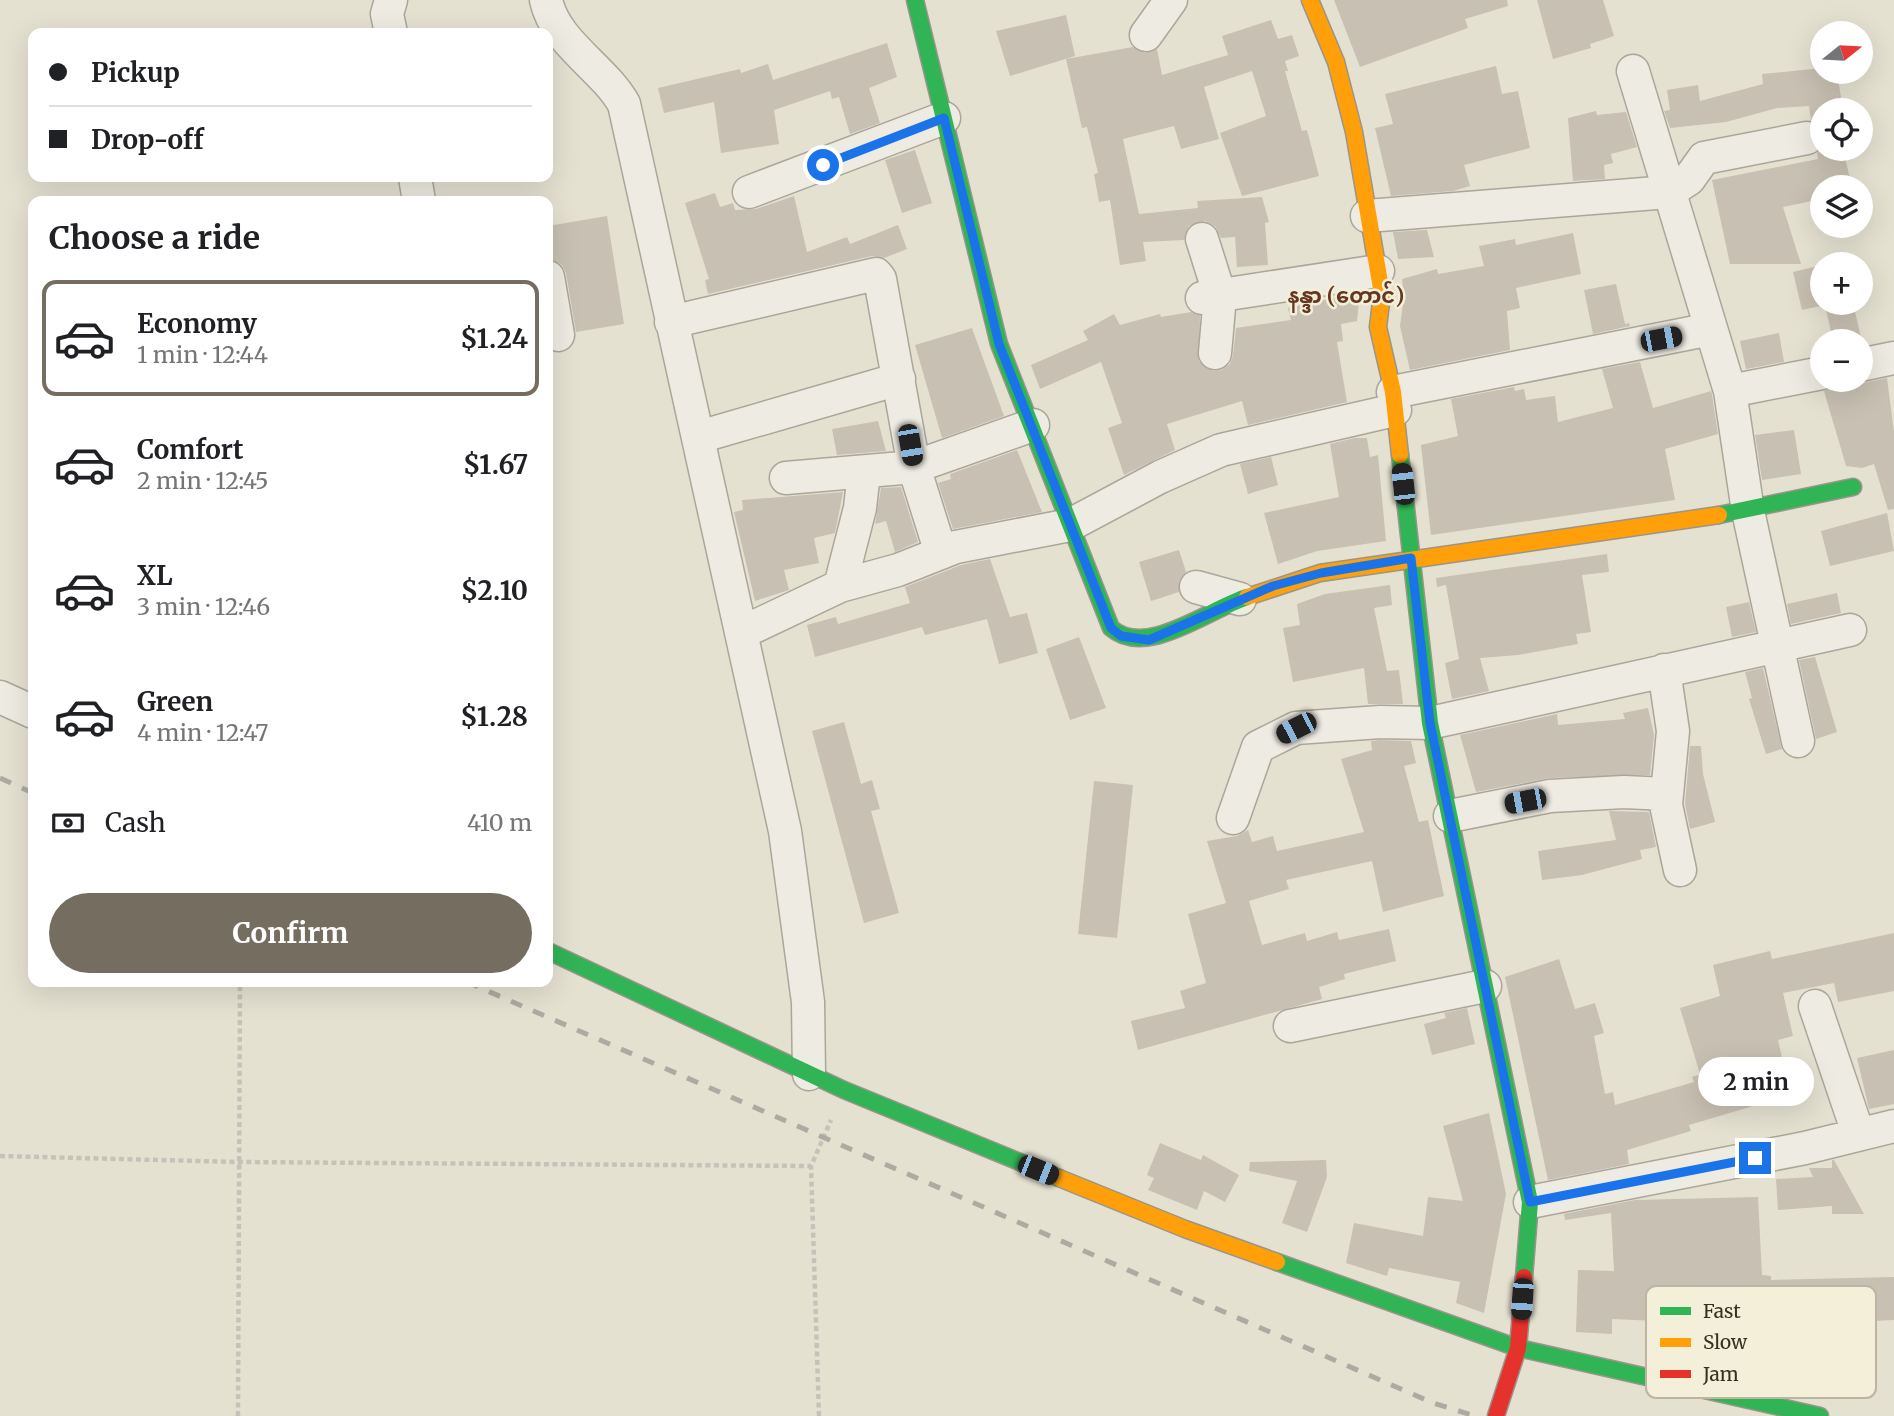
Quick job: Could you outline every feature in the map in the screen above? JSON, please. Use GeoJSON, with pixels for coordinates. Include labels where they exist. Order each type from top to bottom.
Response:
{"type":"FeatureCollection","features":[{"type":"Feature","properties":{"kind":"street"},"geometry":{"type":"LineString","coordinates":[[390,28],[387,14],[391,0]]}},
{"type":"Feature","properties":{"kind":"street"},"geometry":{"type":"LineString","coordinates":[[546,0],[563,34],[613,84],[624,104],[785,831],[808,1002],[809,1074]]}},
{"type":"Feature","properties":{"kind":"street"},"geometry":{"type":"LineString","coordinates":[[915,0],[999,344],[1111,628],[1121,636],[1149,640],[1240,599],[1321,573],[1748,511],[1853,488]]}},
{"type":"Feature","properties":{"kind":"street"},"geometry":{"type":"LineString","coordinates":[[1146,35],[1171,0]]}},
{"type":"Feature","properties":{"kind":"street"},"geometry":{"type":"LineString","coordinates":[[1310,0],[1326,29],[1340,71],[1378,271],[1382,294],[1378,327],[1394,401],[1430,723],[1530,1202],[1518,1348],[1496,1416]]}},
{"type":"Feature","properties":{"kind":"street"},"geometry":{"type":"LineString","coordinates":[[1633,71],[1730,391],[1748,511],[1766,583],[1776,646],[1798,741]]}},
{"type":"Feature","properties":{"kind":"street"},"geometry":{"type":"LineString","coordinates":[[749,192],[944,118]]}},
{"type":"Feature","properties":{"kind":"street"},"geometry":{"type":"LineString","coordinates":[[1367,216],[1669,192],[1689,179],[1704,158],[1807,138]]}},
{"type":"Feature","properties":{"kind":"street"},"geometry":{"type":"LineString","coordinates":[[1202,239],[1211,297],[1215,353]]}},
{"type":"Feature","properties":{"kind":"street"},"geometry":{"type":"LineString","coordinates":[[1211,297],[1378,271]]}},
{"type":"Feature","properties":{"kind":"street"},"geometry":{"type":"LineString","coordinates":[[671,322],[876,274],[880,279],[914,467],[941,553]]}},
{"type":"Feature","properties":{"kind":"street"},"geometry":{"type":"LineString","coordinates":[[553,306],[558,335]]}},
{"type":"Feature","properties":{"kind":"street"},"geometry":{"type":"LineString","coordinates":[[741,633],[840,586],[898,570],[956,547],[1070,525],[1160,477],[1221,450],[1394,401],[1711,329]]}},
{"type":"Feature","properties":{"kind":"street"},"geometry":{"type":"LineString","coordinates":[[1873,362],[1894,358]]}},
{"type":"Feature","properties":{"kind":"street"},"geometry":{"type":"LineString","coordinates":[[1730,391],[1810,375]]}},
{"type":"Feature","properties":{"kind":"street"},"geometry":{"type":"LineString","coordinates":[[699,437],[899,379]]}},
{"type":"Feature","properties":{"kind":"street"},"geometry":{"type":"LineString","coordinates":[[786,478],[914,467],[1033,425]]}},
{"type":"Feature","properties":{"kind":"street"},"geometry":{"type":"LineString","coordinates":[[840,586],[860,508],[864,472]]}},
{"type":"Feature","properties":{"kind":"street"},"geometry":{"type":"LineString","coordinates":[[1196,587],[1240,599]]}},
{"type":"Feature","properties":{"kind":"street"},"geometry":{"type":"LineString","coordinates":[[1233,818],[1258,747],[1296,728],[1380,722],[1430,723],[1850,630]]}},
{"type":"Feature","properties":{"kind":"street"},"geometry":{"type":"LineString","coordinates":[[1664,670],[1673,731],[1666,806],[1680,870]]}},
{"type":"Feature","properties":{"kind":"street"},"geometry":{"type":"LineString","coordinates":[[0,697],[28,710]]}},
{"type":"Feature","properties":{"kind":"street"},"geometry":{"type":"LineString","coordinates":[[1450,816],[1550,796],[1625,792],[1667,794]]}},
{"type":"Feature","properties":{"kind":"street"},"geometry":{"type":"LineString","coordinates":[[553,953],[844,1090],[1185,1229],[1518,1348],[1646,1377]]}},
{"type":"Feature","properties":{"kind":"street"},"geometry":{"type":"LineString","coordinates":[[1290,1026],[1485,986]]}},
{"type":"Feature","properties":{"kind":"street"},"geometry":{"type":"LineString","coordinates":[[1815,1006],[1858,1133]]}},
{"type":"Feature","properties":{"kind":"street"},"geometry":{"type":"LineString","coordinates":[[1530,1202],[1805,1148],[1894,1126]]}},
{"type":"Feature","properties":{"kind":"street"},"geometry":{"type":"LineString","coordinates":[[1740,1398],[1820,1416]]}},
{"type":"Feature","properties":{"kind":"path"},"geometry":{"type":"LineString","coordinates":[[238,1416],[240,987]]}},
{"type":"Feature","properties":{"kind":"path"},"geometry":{"type":"LineString","coordinates":[[819,1416],[811,1166],[844,1090]]}},
{"type":"Feature","properties":{"kind":"path"},"geometry":{"type":"LineString","coordinates":[[0,1156],[238,1162],[811,1166]]}},
{"type":"Feature","properties":{"kind":"building"},"geometry":{"type":"Polygon","coordinates":[[[1334,0],[1507,0],[1508,6],[1465,19],[1468,28],[1360,67],[1334,0]]]}},
{"type":"Feature","properties":{"kind":"building"},"geometry":{"type":"Polygon","coordinates":[[[1537,0],[1603,0],[1614,36],[1590,44],[1591,48],[1553,59],[1537,0]]]}},
{"type":"Feature","properties":{"kind":"building"},"geometry":{"type":"Polygon","coordinates":[[[1066,15],[1075,56],[1010,76],[996,31],[1066,15]]]}},
{"type":"Feature","properties":{"kind":"building"},"geometry":{"type":"Polygon","coordinates":[[[1271,20],[1278,39],[1292,35],[1299,56],[1285,61],[1288,71],[1285,71],[1302,131],[1307,130],[1319,176],[1242,196],[1220,133],[1266,116],[1252,71],[1204,87],[1219,139],[1181,149],[1174,126],[1123,139],[1139,214],[1198,208],[1197,201],[1262,197],[1269,222],[1265,223],[1268,265],[1237,267],[1235,237],[1221,238],[1215,226],[1205,221],[1189,226],[1184,240],[1143,242],[1146,261],[1120,265],[1110,200],[1099,202],[1094,174],[1098,173],[1087,127],[1082,128],[1066,59],[1133,47],[1145,53],[1157,49],[1162,75],[1228,55],[1222,36],[1271,20]]]}},
{"type":"Feature","properties":{"kind":"building"},"geometry":{"type":"Polygon","coordinates":[[[887,43],[897,77],[869,88],[880,123],[850,134],[839,97],[832,99],[830,91],[774,110],[779,144],[721,153],[714,102],[664,113],[658,88],[740,69],[741,73],[768,64],[773,80],[887,43]]]}},
{"type":"Feature","properties":{"kind":"building"},"geometry":{"type":"Polygon","coordinates":[[[1496,66],[1502,94],[1518,91],[1530,148],[1464,165],[1470,186],[1453,191],[1391,196],[1375,128],[1393,124],[1385,94],[1496,66]]]}},
{"type":"Feature","properties":{"kind":"building"},"geometry":{"type":"Polygon","coordinates":[[[1810,69],[1810,84],[1839,84],[1841,98],[1810,98],[1810,113],[1809,106],[1777,108],[1726,122],[1670,128],[1664,111],[1670,110],[1667,90],[1698,85],[1700,101],[1763,84],[1762,74],[1810,69]]]}},
{"type":"Feature","properties":{"kind":"building"},"geometry":{"type":"Polygon","coordinates":[[[1596,111],[1597,115],[1626,112],[1637,147],[1611,154],[1613,163],[1604,165],[1605,179],[1573,181],[1568,118],[1596,111]]]}},
{"type":"Feature","properties":{"kind":"building"},"geometry":{"type":"Polygon","coordinates":[[[915,150],[932,203],[902,213],[885,160],[915,150]]]}},
{"type":"Feature","properties":{"kind":"building"},"geometry":{"type":"Polygon","coordinates":[[[1810,161],[1846,161],[1849,175],[1810,175],[1810,201],[1783,207],[1801,264],[1730,264],[1712,180],[1810,161]]]}},
{"type":"Feature","properties":{"kind":"building"},"geometry":{"type":"Polygon","coordinates":[[[715,193],[720,207],[733,203],[735,210],[756,209],[794,196],[807,252],[847,237],[850,244],[898,225],[907,249],[884,258],[872,256],[708,294],[705,280],[709,279],[685,203],[715,193]]]}},
{"type":"Feature","properties":{"kind":"building"},"geometry":{"type":"Polygon","coordinates":[[[607,216],[624,324],[576,332],[566,273],[562,265],[553,260],[553,225],[607,216]]]}},
{"type":"Feature","properties":{"kind":"building"},"geometry":{"type":"Polygon","coordinates":[[[1427,230],[1434,257],[1398,259],[1393,232],[1427,230]]]}},
{"type":"Feature","properties":{"kind":"building"},"geometry":{"type":"Polygon","coordinates":[[[1573,233],[1581,274],[1516,288],[1520,308],[1507,311],[1510,350],[1410,370],[1400,326],[1404,296],[1402,279],[1437,269],[1438,274],[1484,266],[1479,246],[1515,239],[1516,245],[1573,233]]]}},
{"type":"Feature","properties":{"kind":"building"},"geometry":{"type":"Polygon","coordinates":[[[1810,268],[1810,308],[1802,310],[1793,272],[1810,268]]]}},
{"type":"Feature","properties":{"kind":"building"},"geometry":{"type":"Polygon","coordinates":[[[1616,284],[1625,324],[1629,323],[1630,326],[1593,334],[1584,290],[1616,284]]]}},
{"type":"Feature","properties":{"kind":"building"},"geometry":{"type":"Polygon","coordinates":[[[1360,292],[1357,321],[1341,324],[1343,341],[1337,342],[1347,402],[1248,425],[1242,401],[1167,424],[1175,450],[1124,475],[1108,428],[1122,423],[1101,362],[1040,389],[1031,365],[1088,340],[1083,331],[1114,314],[1120,325],[1160,314],[1161,317],[1191,312],[1200,316],[1199,361],[1213,371],[1222,370],[1230,364],[1233,355],[1236,328],[1291,320],[1288,308],[1360,292]]]}},
{"type":"Feature","properties":{"kind":"building"},"geometry":{"type":"Polygon","coordinates":[[[1827,315],[1856,315],[1859,329],[1830,329],[1827,315]]]}},
{"type":"Feature","properties":{"kind":"building"},"geometry":{"type":"Polygon","coordinates":[[[972,328],[1004,416],[942,438],[915,345],[972,328]]]}},
{"type":"Feature","properties":{"kind":"building"},"geometry":{"type":"Polygon","coordinates":[[[1779,333],[1784,362],[1746,369],[1740,341],[1779,333]]]}},
{"type":"Feature","properties":{"kind":"building"},"geometry":{"type":"Polygon","coordinates":[[[1640,362],[1653,408],[1711,391],[1718,434],[1665,449],[1675,500],[1431,535],[1421,445],[1458,436],[1451,399],[1514,387],[1515,391],[1524,389],[1526,400],[1555,396],[1558,422],[1613,408],[1602,369],[1640,362]]]}},
{"type":"Feature","properties":{"kind":"building"},"geometry":{"type":"Polygon","coordinates":[[[1887,378],[1894,432],[1894,509],[1888,510],[1874,464],[1862,468],[1846,466],[1824,392],[1873,392],[1873,381],[1887,378]]]}},
{"type":"Feature","properties":{"kind":"building"},"geometry":{"type":"Polygon","coordinates":[[[878,421],[886,451],[837,455],[832,429],[878,421]]]}},
{"type":"Feature","properties":{"kind":"building"},"geometry":{"type":"Polygon","coordinates":[[[1794,430],[1801,474],[1762,480],[1755,435],[1794,430]]]}},
{"type":"Feature","properties":{"kind":"building"},"geometry":{"type":"Polygon","coordinates":[[[1367,438],[1370,457],[1378,455],[1386,541],[1317,551],[1278,564],[1264,513],[1339,497],[1330,444],[1367,438]]]}},
{"type":"Feature","properties":{"kind":"building"},"geometry":{"type":"Polygon","coordinates":[[[1017,450],[1042,512],[953,529],[938,483],[951,479],[950,474],[1017,450]]]}},
{"type":"Feature","properties":{"kind":"building"},"geometry":{"type":"Polygon","coordinates":[[[1271,457],[1278,485],[1248,494],[1240,464],[1271,457]]]}},
{"type":"Feature","properties":{"kind":"building"},"geometry":{"type":"Polygon","coordinates":[[[901,487],[918,542],[895,552],[886,521],[875,524],[881,488],[901,487]]]}},
{"type":"Feature","properties":{"kind":"building"},"geometry":{"type":"Polygon","coordinates":[[[843,492],[835,533],[814,538],[819,563],[784,570],[789,590],[755,601],[734,512],[743,510],[742,500],[843,492]]]}},
{"type":"Feature","properties":{"kind":"building"},"geometry":{"type":"Polygon","coordinates":[[[1887,513],[1894,551],[1830,566],[1821,531],[1887,513]]]}},
{"type":"Feature","properties":{"kind":"building"},"geometry":{"type":"Polygon","coordinates":[[[1179,550],[1186,572],[1179,582],[1179,592],[1151,601],[1139,562],[1179,550]]]}},
{"type":"Feature","properties":{"kind":"building"},"geometry":{"type":"Polygon","coordinates":[[[1607,554],[1609,572],[1582,575],[1591,632],[1576,634],[1578,644],[1518,655],[1480,658],[1489,691],[1452,699],[1445,663],[1459,659],[1446,585],[1437,587],[1436,578],[1607,554]]]}},
{"type":"Feature","properties":{"kind":"building"},"geometry":{"type":"Polygon","coordinates":[[[990,559],[1010,617],[1027,613],[1038,653],[999,664],[987,619],[925,635],[922,627],[815,657],[807,625],[836,617],[838,624],[910,603],[905,587],[961,565],[990,559]]]}},
{"type":"Feature","properties":{"kind":"building"},"geometry":{"type":"Polygon","coordinates":[[[1390,585],[1392,605],[1374,608],[1387,671],[1399,670],[1403,704],[1368,704],[1364,668],[1293,682],[1283,628],[1300,625],[1297,604],[1325,594],[1390,585]]]}},
{"type":"Feature","properties":{"kind":"building"},"geometry":{"type":"Polygon","coordinates":[[[1837,593],[1841,613],[1791,624],[1787,604],[1837,593]]]}},
{"type":"Feature","properties":{"kind":"building"},"geometry":{"type":"Polygon","coordinates":[[[1749,602],[1756,632],[1732,637],[1726,607],[1749,602]]]}},
{"type":"Feature","properties":{"kind":"building"},"geometry":{"type":"Polygon","coordinates":[[[1079,637],[1106,708],[1070,720],[1046,649],[1079,637]]]}},
{"type":"Feature","properties":{"kind":"building"},"geometry":{"type":"Polygon","coordinates":[[[1815,657],[1837,732],[1816,739],[1799,660],[1815,657]]]}},
{"type":"Feature","properties":{"kind":"building"},"geometry":{"type":"Polygon","coordinates":[[[1763,668],[1782,749],[1766,754],[1749,699],[1752,698],[1745,672],[1763,668]]]}},
{"type":"Feature","properties":{"kind":"building"},"geometry":{"type":"Polygon","coordinates":[[[1648,708],[1654,735],[1650,775],[1549,778],[1476,792],[1460,735],[1557,714],[1558,725],[1625,719],[1623,713],[1648,708]]]}},
{"type":"Feature","properties":{"kind":"building"},"geometry":{"type":"Polygon","coordinates":[[[844,722],[861,784],[872,780],[880,809],[871,811],[899,913],[864,923],[812,731],[844,722]]]}},
{"type":"Feature","properties":{"kind":"building"},"geometry":{"type":"Polygon","coordinates":[[[1371,741],[1411,741],[1416,763],[1404,766],[1419,822],[1428,820],[1444,896],[1383,912],[1372,861],[1286,880],[1289,889],[1249,901],[1262,945],[1305,933],[1307,941],[1337,932],[1339,940],[1389,929],[1396,961],[1344,974],[1345,979],[1319,987],[1322,999],[1138,1050],[1131,1021],[1185,1008],[1180,991],[1206,983],[1188,914],[1226,903],[1207,841],[1237,836],[1248,830],[1252,842],[1273,836],[1277,851],[1364,832],[1341,759],[1372,750],[1371,741]]]}},
{"type":"Feature","properties":{"kind":"building"},"geometry":{"type":"Polygon","coordinates":[[[1690,746],[1701,746],[1703,774],[1715,822],[1690,829],[1685,804],[1690,746]]]}},
{"type":"Feature","properties":{"kind":"building"},"geometry":{"type":"Polygon","coordinates":[[[1094,781],[1133,785],[1117,938],[1078,934],[1094,781]]]}},
{"type":"Feature","properties":{"kind":"building"},"geometry":{"type":"Polygon","coordinates":[[[1609,811],[1649,812],[1656,847],[1640,850],[1642,859],[1582,875],[1542,880],[1538,851],[1616,840],[1609,811]]]}},
{"type":"Feature","properties":{"kind":"building"},"geometry":{"type":"Polygon","coordinates":[[[1894,933],[1894,991],[1838,1002],[1834,983],[1783,993],[1793,1036],[1778,1040],[1784,1066],[1753,1074],[1760,1104],[1689,1125],[1691,1131],[1627,1150],[1629,1164],[1548,1180],[1505,977],[1559,959],[1575,1009],[1595,1003],[1604,1033],[1594,1036],[1605,1094],[1613,1092],[1615,1105],[1694,1082],[1692,1077],[1700,1074],[1680,1008],[1720,996],[1713,965],[1770,951],[1772,959],[1894,933]]]}},
{"type":"Feature","properties":{"kind":"building"},"geometry":{"type":"Polygon","coordinates":[[[1467,1008],[1475,1044],[1432,1055],[1424,1024],[1446,1018],[1444,1013],[1467,1008]]]}},
{"type":"Feature","properties":{"kind":"building"},"geometry":{"type":"Polygon","coordinates":[[[1894,1050],[1894,1104],[1869,1109],[1857,1058],[1894,1050]]]}},
{"type":"Feature","properties":{"kind":"building"},"geometry":{"type":"Polygon","coordinates":[[[1489,1113],[1506,1194],[1484,1313],[1456,1303],[1460,1282],[1389,1268],[1387,1276],[1346,1263],[1354,1223],[1423,1236],[1428,1197],[1463,1201],[1443,1126],[1489,1113]]]}},
{"type":"Feature","properties":{"kind":"building"},"geometry":{"type":"Polygon","coordinates":[[[1160,1143],[1201,1160],[1203,1155],[1239,1175],[1225,1202],[1204,1191],[1197,1210],[1148,1190],[1154,1178],[1147,1175],[1160,1143]]]}},
{"type":"Feature","properties":{"kind":"building"},"geometry":{"type":"Polygon","coordinates":[[[1326,1160],[1327,1177],[1307,1232],[1282,1223],[1297,1181],[1249,1171],[1250,1162],[1326,1160]]]}},
{"type":"Feature","properties":{"kind":"building"},"geometry":{"type":"Polygon","coordinates":[[[1832,1160],[1864,1214],[1832,1214],[1832,1206],[1778,1210],[1776,1179],[1813,1177],[1809,1168],[1832,1168],[1832,1160]]]}},
{"type":"Feature","properties":{"kind":"building"},"geometry":{"type":"Polygon","coordinates":[[[1758,1197],[1762,1275],[1771,1276],[1771,1280],[1894,1277],[1894,1320],[1876,1321],[1876,1286],[1646,1286],[1646,1321],[1612,1319],[1612,1334],[1576,1332],[1578,1270],[1614,1271],[1611,1213],[1565,1220],[1564,1214],[1635,1200],[1758,1197]]]}},
{"type":"Feature","properties":{"kind":"railway"},"geometry":{"type":"LineString","coordinates":[[0,778],[28,791]]}},
{"type":"Feature","properties":{"kind":"railway"},"geometry":{"type":"LineString","coordinates":[[478,987],[1433,1403],[1475,1416]]}},
{"type":"Feature","properties":{"kind":"traffic: fast"},"geometry":{"type":"LineString","coordinates":[[915,0],[999,344],[1111,628],[1125,636],[1142,638],[1159,635],[1247,597]]}},
{"type":"Feature","properties":{"kind":"traffic: fast"},"geometry":{"type":"LineString","coordinates":[[1400,455],[1430,723],[1530,1202],[1524,1277]]}},
{"type":"Feature","properties":{"kind":"traffic: fast"},"geometry":{"type":"LineString","coordinates":[[1719,515],[1853,487]]}},
{"type":"Feature","properties":{"kind":"traffic: fast"},"geometry":{"type":"LineString","coordinates":[[553,953],[844,1090],[1059,1178]]}},
{"type":"Feature","properties":{"kind":"traffic: fast"},"geometry":{"type":"LineString","coordinates":[[1277,1262],[1518,1348],[1646,1377]]}},
{"type":"Feature","properties":{"kind":"traffic: fast"},"geometry":{"type":"LineString","coordinates":[[1740,1398],[1820,1416]]}},
{"type":"Feature","properties":{"kind":"traffic: slow"},"geometry":{"type":"LineString","coordinates":[[1310,0],[1336,62],[1354,132],[1382,294],[1378,327],[1393,392],[1400,455]]}},
{"type":"Feature","properties":{"kind":"traffic: slow"},"geometry":{"type":"LineString","coordinates":[[1247,597],[1320,573],[1719,515]]}},
{"type":"Feature","properties":{"kind":"traffic: slow"},"geometry":{"type":"LineString","coordinates":[[1059,1178],[1185,1229],[1277,1262]]}},
{"type":"Feature","properties":{"kind":"traffic: jam"},"geometry":{"type":"LineString","coordinates":[[1496,1416],[1518,1348],[1524,1277]]}},
{"type":"Feature","properties":{"kind":"district","name":"နန္ဒာ (တောင်)"},"geometry":{"type":"Point","coordinates":[1346,295]}},
{"type":"Feature","properties":{"kind":"route"},"geometry":{"type":"LineString","coordinates":[[823,165],[944,118],[999,344],[1111,628],[1121,636],[1149,640],[1273,586],[1321,573],[1411,558],[1430,723],[1530,1202],[1755,1158]]}}]}
